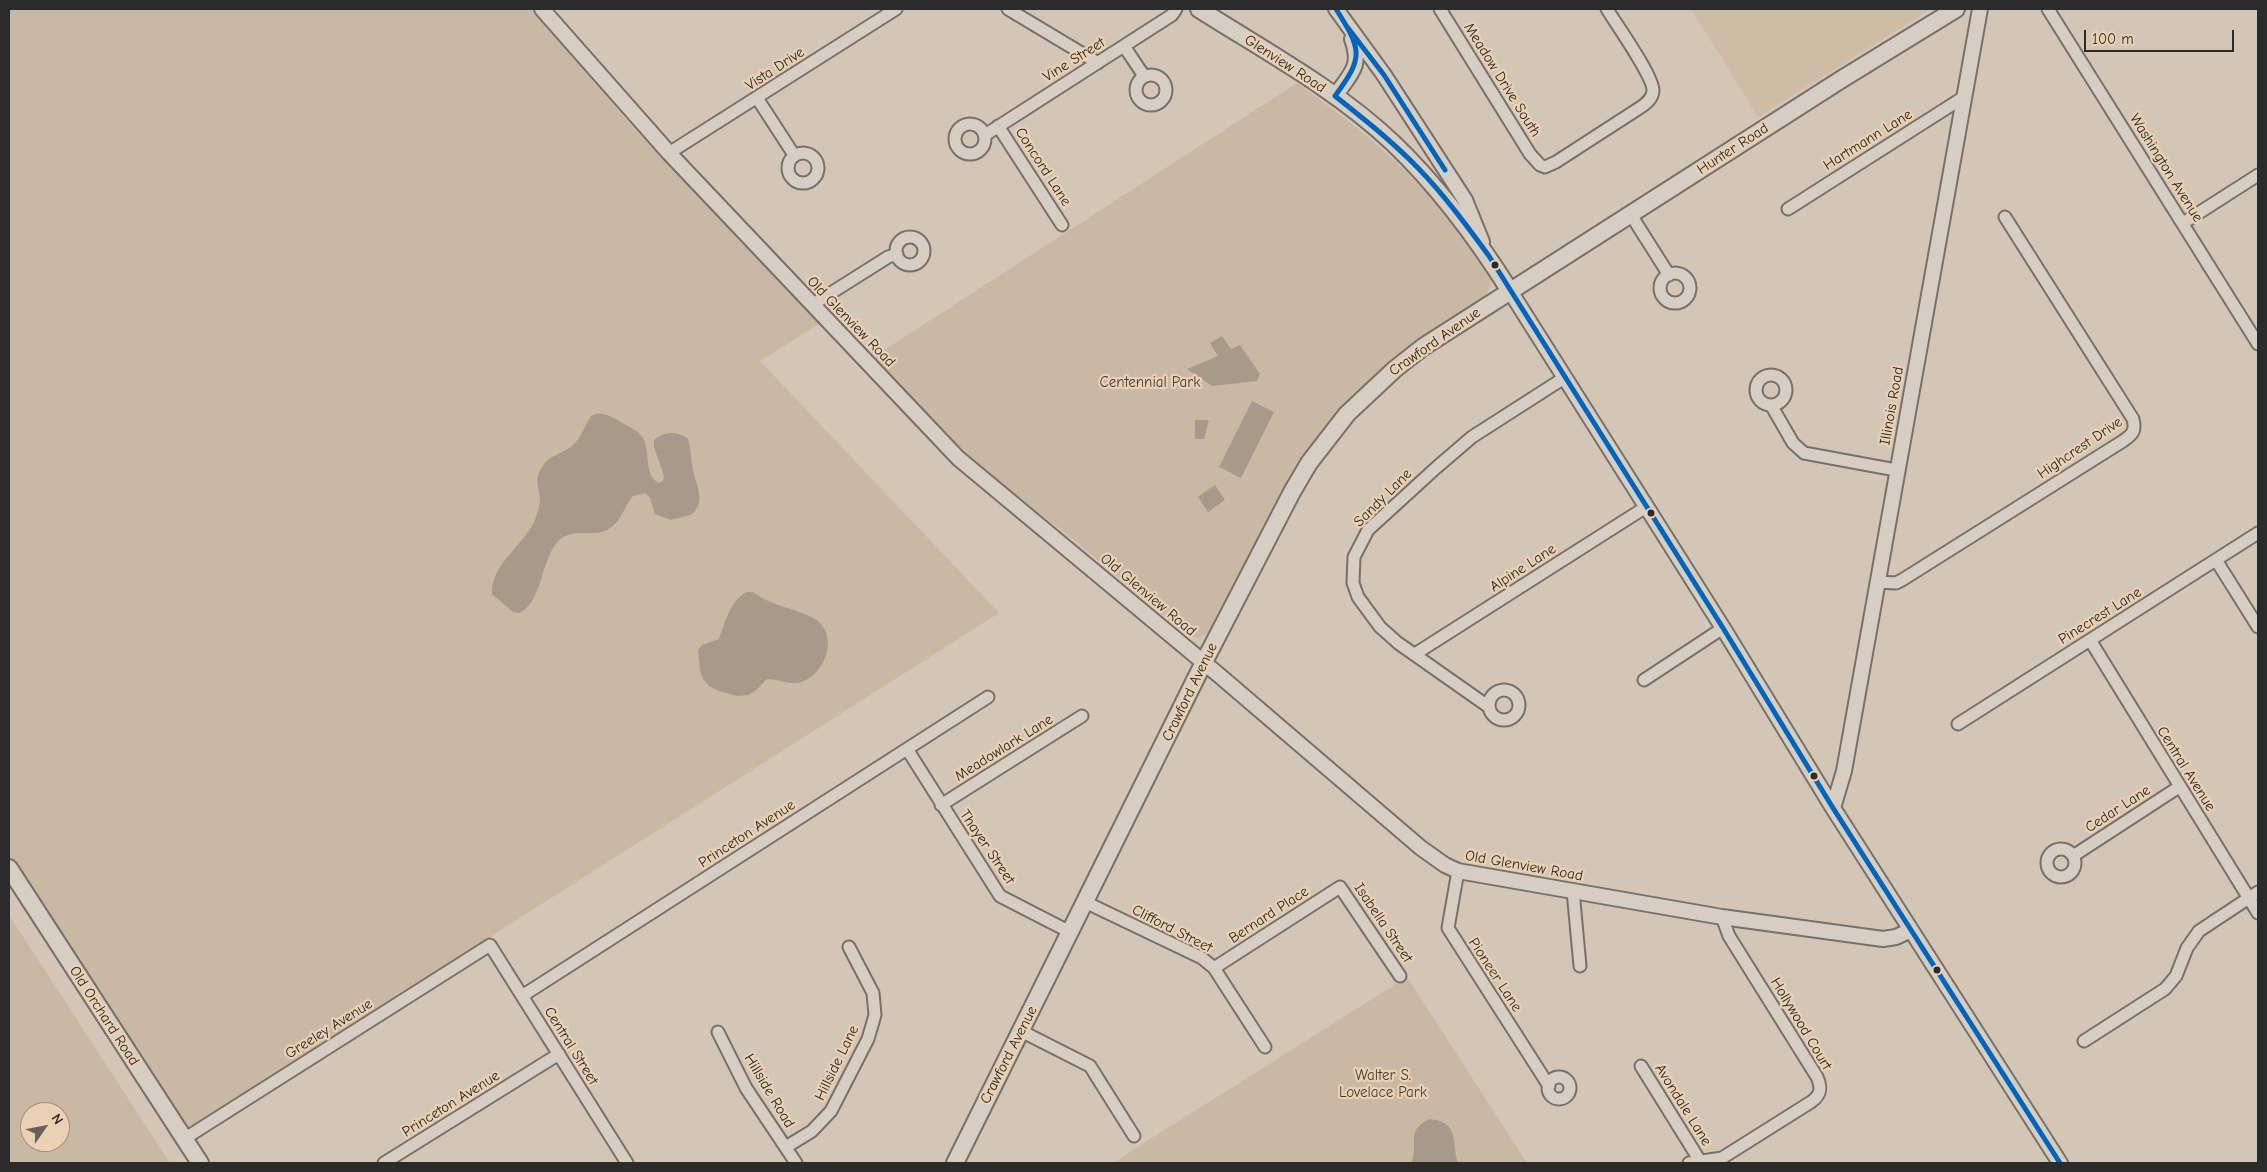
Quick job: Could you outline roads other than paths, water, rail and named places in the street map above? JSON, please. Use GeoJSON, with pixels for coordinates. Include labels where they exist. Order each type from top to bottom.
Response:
{"type":"FeatureCollection","features":[{"type":"Feature","properties":{"kind":"main road","name":"Glenview Road"},"geometry":{"type":"LineString","coordinates":[[1199,9],[1335,96],[1391,142],[1447,200],[1488,256],[1510,291]]}},
{"type":"Feature","properties":{"kind":"main road","name":"Hunter Road"},"geometry":{"type":"LineString","coordinates":[[1510,291],[1842,79],[1956,9]]}},
{"type":"Feature","properties":{"kind":"main road","name":"Crawford Avenue"},"geometry":{"type":"LineString","coordinates":[[955,1163],[1204,662],[1292,492],[1309,463],[1347,414],[1395,369],[1423,347],[1510,291]]}},
{"type":"Feature","properties":{"kind":"main road","name":"Old Orchard Road"},"geometry":{"type":"LineString","coordinates":[[9,868],[200,1163]]}},
{"type":"Feature","properties":{"kind":"street","name":"Old Glenview Road"},"geometry":{"type":"LineString","coordinates":[[542,9],[669,153],[958,458],[1204,662],[1422,848],[1445,865],[1458,871],[1722,917],[1883,939],[1896,937],[1911,930]]}},
{"type":"Feature","properties":{"kind":"street","name":"Vista Drive"},"geometry":{"type":"LineString","coordinates":[[669,153],[896,9]]}},
{"type":"Feature","properties":{"kind":"street"},"geometry":{"type":"LineString","coordinates":[[1008,9],[1098,63]]}},
{"type":"Feature","properties":{"kind":"street","name":"Vine Street"},"geometry":{"type":"LineString","coordinates":[[985,135],[1172,16],[1176,9]]}},
{"type":"Feature","properties":{"kind":"street"},"geometry":{"type":"LineString","coordinates":[[1336,9],[1384,76],[1465,200],[1488,256]]}},
{"type":"Feature","properties":{"kind":"street","name":"Meadow Drive South"},"geometry":{"type":"LineString","coordinates":[[1440,9],[1530,154],[1540,165],[1551,165],[1642,107],[1648,102],[1652,92],[1647,72],[1607,9]]}},
{"type":"Feature","properties":{"kind":"street","name":"Illinois Road"},"geometry":{"type":"LineString","coordinates":[[1832,808],[1844,771],[1896,470],[1980,9]]}},
{"type":"Feature","properties":{"kind":"street","name":"Washington Avenue"},"geometry":{"type":"LineString","coordinates":[[2048,9],[2258,344]]}},
{"type":"Feature","properties":{"kind":"street"},"geometry":{"type":"LineString","coordinates":[[1335,96],[1356,64],[1356,52],[1347,26]]}},
{"type":"Feature","properties":{"kind":"street"},"geometry":{"type":"LineString","coordinates":[[1124,46],[1144,76]]}},
{"type":"Feature","properties":{"kind":"street","name":"Hartmann Lane"},"geometry":{"type":"LineString","coordinates":[[1788,209],[1964,97]]}},
{"type":"Feature","properties":{"kind":"street"},"geometry":{"type":"LineString","coordinates":[[757,98],[794,155]]}},
{"type":"Feature","properties":{"kind":"street","name":"Concord Lane"},"geometry":{"type":"LineString","coordinates":[[998,126],[1062,225]]}},
{"type":"Feature","properties":{"kind":"street"},"geometry":{"type":"LineString","coordinates":[[2183,223],[2258,175]]}},
{"type":"Feature","properties":{"kind":"street"},"geometry":{"type":"LineString","coordinates":[[1631,214],[1668,275]]}},
{"type":"Feature","properties":{"kind":"street","name":"Highcrest Drive"},"geometry":{"type":"LineString","coordinates":[[1878,582],[1896,583],[1902,580],[2123,441],[2135,429],[2133,419],[2005,217]]}},
{"type":"Feature","properties":{"kind":"street"},"geometry":{"type":"LineString","coordinates":[[812,304],[888,257],[897,254]]}},
{"type":"Feature","properties":{"kind":"street"},"geometry":{"type":"LineString","coordinates":[[1510,291],[1723,628],[1832,808],[2060,1163]]}},
{"type":"Feature","properties":{"kind":"street","name":"Sandy Lane"},"geometry":{"type":"LineString","coordinates":[[1489,707],[1380,627],[1358,597],[1353,583],[1352,570],[1359,545],[1368,530],[1472,437],[1564,378]]}},
{"type":"Feature","properties":{"kind":"street"},"geometry":{"type":"LineString","coordinates":[[1771,405],[1793,443],[1804,453],[1896,470]]}},
{"type":"Feature","properties":{"kind":"street","name":"Alpine Lane"},"geometry":{"type":"LineString","coordinates":[[1415,654],[1646,507]]}},
{"type":"Feature","properties":{"kind":"street","name":"Pinecrest Lane"},"geometry":{"type":"LineString","coordinates":[[1958,724],[2258,533]]}},
{"type":"Feature","properties":{"kind":"street"},"geometry":{"type":"LineString","coordinates":[[2216,560],[2258,627]]}},
{"type":"Feature","properties":{"kind":"street"},"geometry":{"type":"LineString","coordinates":[[1644,680],[1723,628]]}},
{"type":"Feature","properties":{"kind":"street","name":"Central Avenue"},"geometry":{"type":"LineString","coordinates":[[2090,640],[2179,787],[2254,895],[2258,913]]}},
{"type":"Feature","properties":{"kind":"street","name":"Princeton Avenue"},"geometry":{"type":"LineString","coordinates":[[522,996],[988,696]]}},
{"type":"Feature","properties":{"kind":"street","name":"Meadowlark Lane"},"geometry":{"type":"LineString","coordinates":[[941,805],[1082,716]]}},
{"type":"Feature","properties":{"kind":"street","name":"Thayer Street"},"geometry":{"type":"LineString","coordinates":[[907,749],[1000,896],[1070,932]]}},
{"type":"Feature","properties":{"kind":"street","name":"Cedar Lane"},"geometry":{"type":"LineString","coordinates":[[2073,856],[2179,787]]}},
{"type":"Feature","properties":{"kind":"street","name":"Pioneer Lane"},"geometry":{"type":"LineString","coordinates":[[1458,871],[1448,928],[1549,1086]]}},
{"type":"Feature","properties":{"kind":"street","name":"Bernard Place"},"geometry":{"type":"LineString","coordinates":[[1214,968],[1340,886]]}},
{"type":"Feature","properties":{"kind":"street","name":"Isabella Street"},"geometry":{"type":"LineString","coordinates":[[1340,886],[1400,976]]}},
{"type":"Feature","properties":{"kind":"street"},"geometry":{"type":"LineString","coordinates":[[1573,891],[1580,966]]}},
{"type":"Feature","properties":{"kind":"street"},"geometry":{"type":"LineString","coordinates":[[2084,1040],[2165,989],[2176,976],[2192,940],[2207,924],[2254,895]]}},
{"type":"Feature","properties":{"kind":"street","name":"Clifford Street"},"geometry":{"type":"LineString","coordinates":[[1085,902],[1202,958],[1214,968],[1265,1047]]}},
{"type":"Feature","properties":{"kind":"street","name":"Hollywood Court"},"geometry":{"type":"LineString","coordinates":[[1694,1162],[1712,1161],[1722,1158],[1811,1102],[1818,1097],[1820,1092],[1817,1077],[1729,936],[1722,917]]}},
{"type":"Feature","properties":{"kind":"street","name":"Central Street"},"geometry":{"type":"LineString","coordinates":[[490,945],[627,1163]]}},
{"type":"Feature","properties":{"kind":"street","name":"Greeley Avenue"},"geometry":{"type":"LineString","coordinates":[[184,1139],[490,945]]}},
{"type":"Feature","properties":{"kind":"street","name":"Hillside Lane"},"geometry":{"type":"LineString","coordinates":[[786,1147],[812,1131],[831,1111],[868,1039],[875,1015],[873,993],[849,947]]}},
{"type":"Feature","properties":{"kind":"street"},"geometry":{"type":"LineString","coordinates":[[1021,1031],[1090,1066],[1134,1136]]}},
{"type":"Feature","properties":{"kind":"street","name":"Hillside Road"},"geometry":{"type":"LineString","coordinates":[[718,1032],[746,1088],[796,1163]]}},
{"type":"Feature","properties":{"kind":"street","name":"Princeton Avenue"},"geometry":{"type":"LineString","coordinates":[[384,1163],[558,1054]]}},
{"type":"Feature","properties":{"kind":"street","name":"Avondale Lane"},"geometry":{"type":"LineString","coordinates":[[1641,1066],[1694,1162]]}},
{"type":"Feature","properties":{"kind":"park label","name":"Centennial Park"},"geometry":{"type":"Point","coordinates":[1150,383]}},
{"type":"Feature","properties":{"kind":"park label","name":"Walter S. Lovelace Park"},"geometry":{"type":"Point","coordinates":[1383,1084]}}]}
